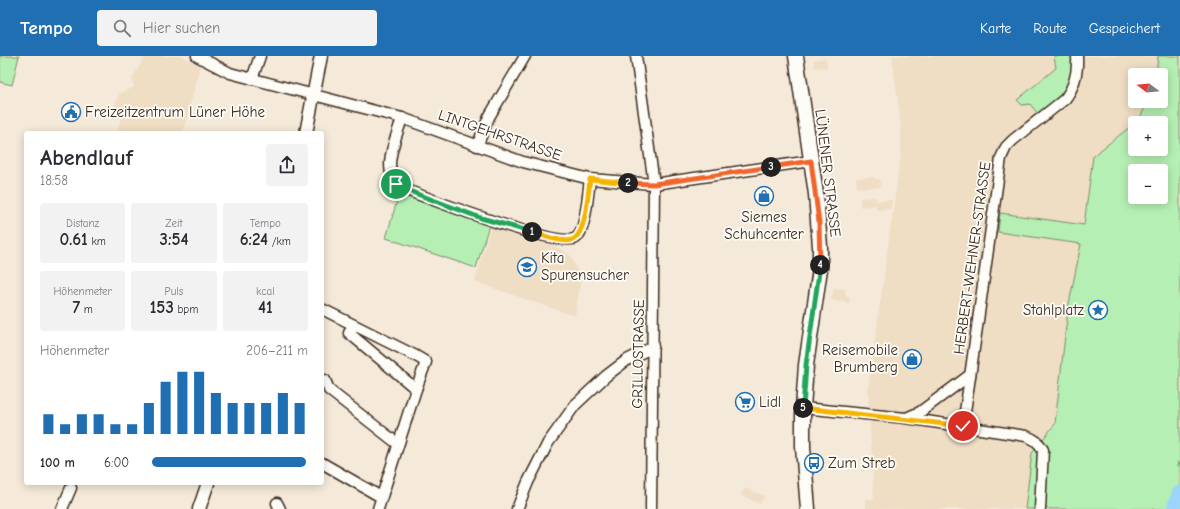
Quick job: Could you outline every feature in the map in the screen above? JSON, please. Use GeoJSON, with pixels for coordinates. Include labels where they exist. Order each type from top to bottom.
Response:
{"type":"FeatureCollection","features":[{"type":"Feature","properties":{"kind":"main road","name":"LÜNENER STRASSE"},"geometry":{"type":"LineString","coordinates":[[796,56],[819,222],[820,262],[806,365],[803,408],[803,447],[808,509]]}},
{"type":"Feature","properties":{"kind":"street","name":"LINTGEHRSTRASSE"},"geometry":{"type":"LineString","coordinates":[[197,56],[218,68],[252,79],[402,118],[522,162],[590,179],[654,184],[811,161]]}},
{"type":"Feature","properties":{"kind":"street"},"geometry":{"type":"LineString","coordinates":[[252,79],[260,56]]}},
{"type":"Feature","properties":{"kind":"street"},"geometry":{"type":"LineString","coordinates":[[306,131],[321,56]]}},
{"type":"Feature","properties":{"kind":"street"},"geometry":{"type":"LineString","coordinates":[[477,146],[489,117],[525,56]]}},
{"type":"Feature","properties":{"kind":"street","name":"GRILLOSTRASSE"},"geometry":{"type":"LineString","coordinates":[[636,56],[654,184],[651,509]]}},
{"type":"Feature","properties":{"kind":"street","name":"HERBERT-WEHNER-STRASSE"},"geometry":{"type":"LineString","coordinates":[[963,426],[1000,158],[1006,147],[1013,140],[1065,99],[1070,92],[1077,72],[1077,56]]}},
{"type":"Feature","properties":{"kind":"street"},"geometry":{"type":"LineString","coordinates":[[402,118],[390,163],[390,175],[396,184],[401,188],[481,218],[552,238],[571,240],[576,237],[582,228],[590,179]]}},
{"type":"Feature","properties":{"kind":"street"},"geometry":{"type":"LineString","coordinates":[[324,310],[426,362],[378,509]]}},
{"type":"Feature","properties":{"kind":"street"},"geometry":{"type":"LineString","coordinates":[[353,325],[349,333],[416,389]]}},
{"type":"Feature","properties":{"kind":"street"},"geometry":{"type":"LineString","coordinates":[[517,509],[528,482],[548,443],[575,405],[627,360],[653,347]]}},
{"type":"Feature","properties":{"kind":"street","name":"HERBERT-WEHNER-STRASSE"},"geometry":{"type":"LineString","coordinates":[[906,418],[920,412],[970,375]]}},
{"type":"Feature","properties":{"kind":"street"},"geometry":{"type":"LineString","coordinates":[[325,380],[329,390],[398,444]]}},
{"type":"Feature","properties":{"kind":"street"},"geometry":{"type":"LineString","coordinates":[[803,408],[906,418],[1026,436],[1040,444],[1043,450],[1044,459],[1040,509]]}},
{"type":"Feature","properties":{"kind":"street"},"geometry":{"type":"LineString","coordinates":[[324,464],[381,497]]}},
{"type":"Feature","properties":{"kind":"street"},"geometry":{"type":"LineString","coordinates":[[199,509],[207,485]]}},
{"type":"Feature","properties":{"kind":"street"},"geometry":{"type":"LineString","coordinates":[[62,509],[71,488]]}},
{"type":"Feature","properties":{"kind":"shaded area"},"geometry":{"type":"Polygon","coordinates":[[[145,56],[181,56],[200,66],[184,131],[118,131],[121,117],[114,113],[114,108],[119,94],[134,87],[132,79],[145,56]]]}},
{"type":"Feature","properties":{"kind":"shaded area"},"geometry":{"type":"Polygon","coordinates":[[[892,56],[1158,56],[1157,68],[1128,68],[1128,108],[1145,108],[1141,116],[1128,116],[1128,129],[1093,156],[1083,225],[1000,214],[998,232],[1081,244],[1068,309],[1055,424],[1032,453],[1025,509],[866,509],[866,499],[874,499],[868,390],[901,153],[901,127],[892,56]]]}},
{"type":"Feature","properties":{"kind":"shaded area"},"geometry":{"type":"Polygon","coordinates":[[[826,58],[827,67],[815,68],[813,60],[826,58]]]}},
{"type":"Feature","properties":{"kind":"shaded area"},"geometry":{"type":"Polygon","coordinates":[[[874,177],[875,179],[880,179],[881,187],[857,188],[856,178],[874,177]]]}},
{"type":"Feature","properties":{"kind":"shaded area"},"geometry":{"type":"Polygon","coordinates":[[[876,197],[876,201],[892,200],[891,209],[876,210],[876,205],[860,207],[860,198],[876,197]]]}},
{"type":"Feature","properties":{"kind":"shaded area","name":"Kita Spurensucher"},"geometry":{"type":"Polygon","coordinates":[[[491,225],[553,245],[571,256],[581,279],[575,316],[475,282],[491,225]]]}},
{"type":"Feature","properties":{"kind":"shaded area"},"geometry":{"type":"Polygon","coordinates":[[[834,288],[845,289],[845,296],[850,296],[849,303],[831,300],[834,288]]]}},
{"type":"Feature","properties":{"kind":"shaded area"},"geometry":{"type":"Polygon","coordinates":[[[745,488],[764,496],[760,504],[741,495],[745,488]]]}},
{"type":"Feature","properties":{"kind":"green space"},"geometry":{"type":"Polygon","coordinates":[[[0,56],[19,56],[12,85],[0,82],[0,56]]]}},
{"type":"Feature","properties":{"kind":"green space"},"geometry":{"type":"Polygon","coordinates":[[[1054,56],[1072,56],[1073,66],[1071,75],[1064,90],[1059,96],[1038,114],[1030,104],[1022,105],[1017,100],[1056,68],[1054,56]]]}},
{"type":"Feature","properties":{"kind":"green space"},"geometry":{"type":"Polygon","coordinates":[[[1158,56],[1180,56],[1180,460],[1177,466],[1180,463],[1180,509],[1025,509],[1032,453],[1055,424],[1068,309],[1081,244],[998,232],[1000,213],[1084,225],[1093,156],[1128,128],[1128,156],[1168,156],[1168,116],[1141,116],[1145,108],[1168,108],[1168,68],[1157,68],[1158,56]]]}},
{"type":"Feature","properties":{"kind":"green space"},"geometry":{"type":"Polygon","coordinates":[[[399,194],[489,225],[476,268],[386,238],[399,194]]]}},
{"type":"Feature","properties":{"kind":"waterway"},"geometry":{"type":"LineString","coordinates":[[1175,509],[1180,494]]}},
{"type":"Feature","properties":{"kind":"place","name":"Freizeitzentrum Lüner Höhe"},"geometry":{"type":"Point","coordinates":[71,112]}},
{"type":"Feature","properties":{"kind":"place","name":"Siemes Schuhcenter"},"geometry":{"type":"Point","coordinates":[764,196]}},
{"type":"Feature","properties":{"kind":"place","name":"Kita Spurensucher"},"geometry":{"type":"Point","coordinates":[527,267]}},
{"type":"Feature","properties":{"kind":"place","name":"Stahlplatz"},"geometry":{"type":"Point","coordinates":[1098,310]}},
{"type":"Feature","properties":{"kind":"place","name":"Reisemobile Brumberg"},"geometry":{"type":"Point","coordinates":[912,359]}},
{"type":"Feature","properties":{"kind":"place","name":"Lidl"},"geometry":{"type":"Point","coordinates":[745,402]}},
{"type":"Feature","properties":{"kind":"place","name":"Zum Streb"},"geometry":{"type":"Point","coordinates":[814,463]}},
{"type":"Feature","properties":{"kind":"route"},"geometry":{"type":"LineString","coordinates":[[396,184],[401,188],[481,218],[552,238],[571,240],[580,234],[582,228],[590,179],[654,184],[811,161],[819,222],[820,269],[806,365],[803,408],[906,418],[963,426]]}}]}
